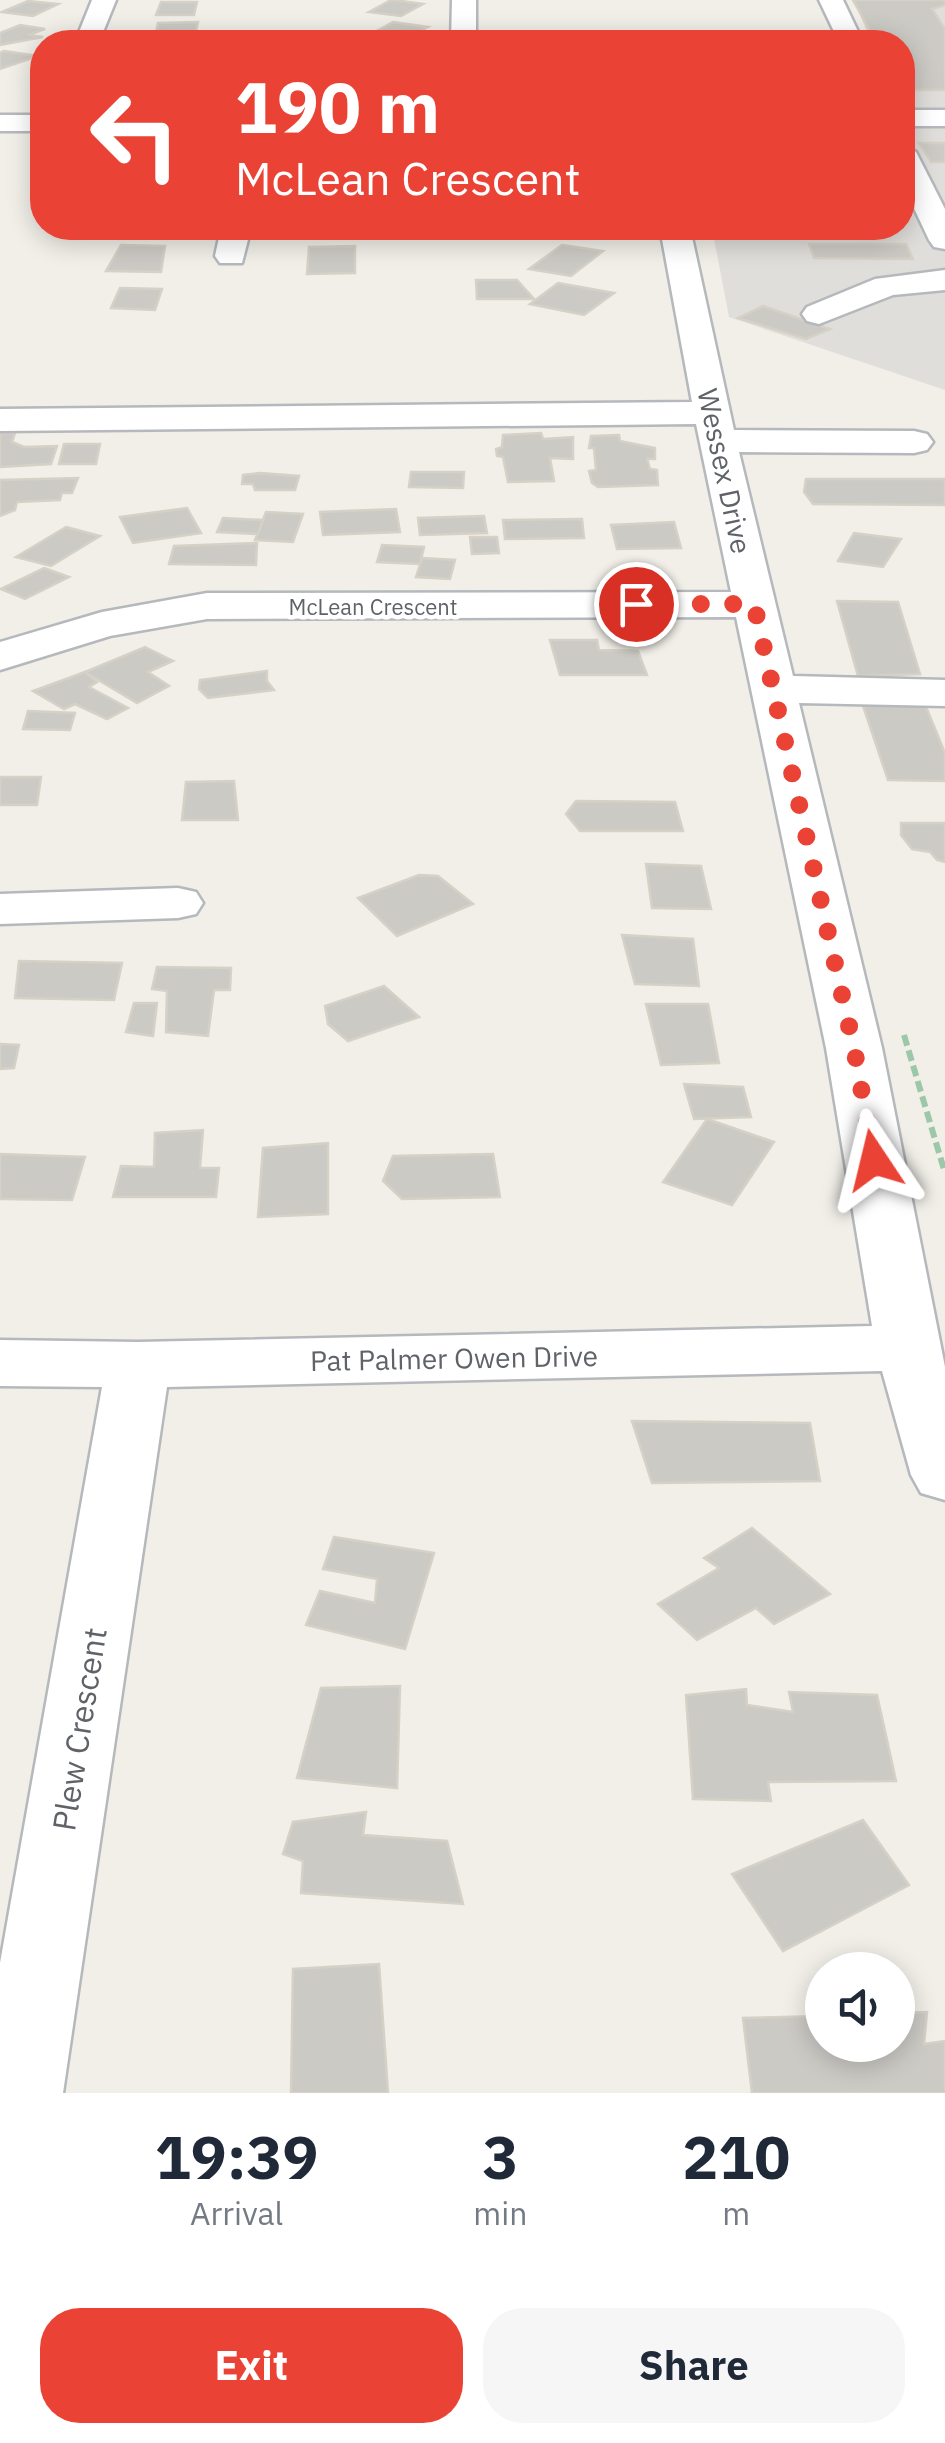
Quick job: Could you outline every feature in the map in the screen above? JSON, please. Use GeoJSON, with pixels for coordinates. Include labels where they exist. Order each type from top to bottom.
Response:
{"type":"FeatureCollection","features":[{"type":"Feature","properties":{"kind":"street"},"geometry":{"type":"LineString","coordinates":[[92,30],[104,0]]}},
{"type":"Feature","properties":{"kind":"street"},"geometry":{"type":"LineString","coordinates":[[464,0],[464,30]]}},
{"type":"Feature","properties":{"kind":"street"},"geometry":{"type":"LineString","coordinates":[[831,0],[845,30]]}},
{"type":"Feature","properties":{"kind":"street"},"geometry":{"type":"LineString","coordinates":[[915,118],[945,118]]}},
{"type":"Feature","properties":{"kind":"street"},"geometry":{"type":"LineString","coordinates":[[0,123],[30,123]]}},
{"type":"Feature","properties":{"kind":"street"},"geometry":{"type":"LineString","coordinates":[[915,179],[945,240]]}},
{"type":"Feature","properties":{"kind":"street","name":"Wessex Drive"},"geometry":{"type":"LineString","coordinates":[[677,240],[715,427],[854,1048],[907,1348],[945,1475]]}},
{"type":"Feature","properties":{"kind":"street"},"geometry":{"type":"LineString","coordinates":[[819,314],[886,286],[910,280],[945,280]]}},
{"type":"Feature","properties":{"kind":"street"},"geometry":{"type":"LineString","coordinates":[[0,420],[715,427],[914,442]]}},
{"type":"Feature","properties":{"kind":"street","name":"McLean Crescent"},"geometry":{"type":"LineString","coordinates":[[0,658],[136,615],[207,606],[754,604]]}},
{"type":"Feature","properties":{"kind":"street"},"geometry":{"type":"LineString","coordinates":[[773,689],[945,693]]}},
{"type":"Feature","properties":{"kind":"street"},"geometry":{"type":"LineString","coordinates":[[0,908],[178,903]]}},
{"type":"Feature","properties":{"kind":"street","name":"Pat Palmer Owen Drive"},"geometry":{"type":"LineString","coordinates":[[0,1363],[138,1365],[907,1348]]}},
{"type":"Feature","properties":{"kind":"street","name":"Plew Crescent"},"geometry":{"type":"LineString","coordinates":[[20,2093],[138,1365]]}},
{"type":"Feature","properties":{"kind":"shaded area"},"geometry":{"type":"Polygon","coordinates":[[[855,0],[945,0],[945,390],[729,317],[714,240],[915,240],[915,30],[866,30],[855,0]]]}},
{"type":"Feature","properties":{"kind":"building"},"geometry":{"type":"Polygon","coordinates":[[[391,0],[423,4],[401,16],[369,12],[391,0]]]}},
{"type":"Feature","properties":{"kind":"building"},"geometry":{"type":"Polygon","coordinates":[[[853,0],[945,0],[945,5],[932,9],[945,29],[945,90],[915,90],[915,30],[869,30],[853,0]]]}},
{"type":"Feature","properties":{"kind":"building"},"geometry":{"type":"Polygon","coordinates":[[[28,1],[58,4],[33,16],[2,12],[28,1]]]}},
{"type":"Feature","properties":{"kind":"building"},"geometry":{"type":"Polygon","coordinates":[[[161,2],[197,2],[194,15],[156,15],[161,2]]]}},
{"type":"Feature","properties":{"kind":"building"},"geometry":{"type":"Polygon","coordinates":[[[198,22],[196,30],[156,30],[158,23],[198,22]]]}},
{"type":"Feature","properties":{"kind":"building"},"geometry":{"type":"Polygon","coordinates":[[[393,22],[428,27],[422,30],[379,30],[393,22]]]}},
{"type":"Feature","properties":{"kind":"building"},"geometry":{"type":"Polygon","coordinates":[[[20,25],[45,29],[30,30],[30,39],[0,45],[0,33],[20,25]]]}},
{"type":"Feature","properties":{"kind":"building"},"geometry":{"type":"Polygon","coordinates":[[[0,53],[30,55],[30,59],[0,69],[0,53]]]}},
{"type":"Feature","properties":{"kind":"building"},"geometry":{"type":"Polygon","coordinates":[[[919,143],[945,143],[945,162],[931,162],[919,143]]]}},
{"type":"Feature","properties":{"kind":"building"},"geometry":{"type":"Polygon","coordinates":[[[809,244],[906,244],[913,259],[814,258],[809,244]]]}},
{"type":"Feature","properties":{"kind":"building"},"geometry":{"type":"Polygon","coordinates":[[[121,245],[165,246],[161,272],[106,271],[121,245]]]}},
{"type":"Feature","properties":{"kind":"building"},"geometry":{"type":"Polygon","coordinates":[[[562,245],[603,251],[571,276],[529,269],[562,245]]]}},
{"type":"Feature","properties":{"kind":"building"},"geometry":{"type":"Polygon","coordinates":[[[355,246],[355,273],[307,274],[309,247],[355,246]]]}},
{"type":"Feature","properties":{"kind":"building"},"geometry":{"type":"Polygon","coordinates":[[[476,280],[517,280],[534,299],[477,299],[476,280]]]}},
{"type":"Feature","properties":{"kind":"building"},"geometry":{"type":"Polygon","coordinates":[[[558,283],[614,293],[584,315],[530,304],[558,283]]]}},
{"type":"Feature","properties":{"kind":"building"},"geometry":{"type":"Polygon","coordinates":[[[120,288],[162,289],[155,310],[111,308],[120,288]]]}},
{"type":"Feature","properties":{"kind":"building"},"geometry":{"type":"Polygon","coordinates":[[[763,306],[830,329],[806,339],[738,318],[763,306]]]}},
{"type":"Feature","properties":{"kind":"building"},"geometry":{"type":"Polygon","coordinates":[[[0,433],[15,433],[12,442],[24,447],[57,446],[51,464],[0,467],[0,433]]]}},
{"type":"Feature","properties":{"kind":"building"},"geometry":{"type":"Polygon","coordinates":[[[541,433],[543,439],[573,437],[573,459],[550,458],[554,481],[508,482],[503,457],[497,456],[496,449],[502,447],[503,435],[541,433]]]}},
{"type":"Feature","properties":{"kind":"building"},"geometry":{"type":"Polygon","coordinates":[[[619,435],[620,441],[655,448],[655,459],[647,459],[650,469],[657,470],[658,485],[598,487],[592,483],[589,471],[596,470],[594,448],[589,448],[591,436],[619,435]]]}},
{"type":"Feature","properties":{"kind":"building"},"geometry":{"type":"Polygon","coordinates":[[[64,444],[100,444],[96,464],[59,464],[64,444]]]}},
{"type":"Feature","properties":{"kind":"building"},"geometry":{"type":"Polygon","coordinates":[[[411,472],[464,472],[463,488],[409,487],[411,472]]]}},
{"type":"Feature","properties":{"kind":"building"},"geometry":{"type":"Polygon","coordinates":[[[243,475],[299,476],[295,490],[255,490],[253,484],[242,484],[243,475]]]}},
{"type":"Feature","properties":{"kind":"building"},"geometry":{"type":"Polygon","coordinates":[[[78,478],[72,493],[62,493],[60,500],[17,502],[15,510],[0,516],[0,480],[78,478]]]}},
{"type":"Feature","properties":{"kind":"building"},"geometry":{"type":"Polygon","coordinates":[[[806,479],[945,479],[945,505],[813,504],[804,492],[806,479]]]}},
{"type":"Feature","properties":{"kind":"building"},"geometry":{"type":"Polygon","coordinates":[[[187,508],[201,533],[133,543],[120,517],[187,508]]]}},
{"type":"Feature","properties":{"kind":"building"},"geometry":{"type":"Polygon","coordinates":[[[396,509],[400,532],[323,535],[320,512],[396,509]]]}},
{"type":"Feature","properties":{"kind":"building"},"geometry":{"type":"Polygon","coordinates":[[[266,512],[303,514],[293,542],[255,540],[266,512]]]}},
{"type":"Feature","properties":{"kind":"building"},"geometry":{"type":"Polygon","coordinates":[[[484,516],[487,533],[420,535],[418,518],[484,516]]]}},
{"type":"Feature","properties":{"kind":"building"},"geometry":{"type":"Polygon","coordinates":[[[223,518],[263,520],[258,534],[217,532],[223,518]]]}},
{"type":"Feature","properties":{"kind":"building"},"geometry":{"type":"Polygon","coordinates":[[[582,519],[584,538],[505,539],[503,520],[582,519]]]}},
{"type":"Feature","properties":{"kind":"building"},"geometry":{"type":"Polygon","coordinates":[[[674,522],[681,548],[617,549],[611,525],[674,522]]]}},
{"type":"Feature","properties":{"kind":"building"},"geometry":{"type":"Polygon","coordinates":[[[66,527],[100,536],[51,566],[16,557],[66,527]]]}},
{"type":"Feature","properties":{"kind":"building"},"geometry":{"type":"Polygon","coordinates":[[[854,533],[901,539],[883,567],[838,561],[854,533]]]}},
{"type":"Feature","properties":{"kind":"building"},"geometry":{"type":"Polygon","coordinates":[[[470,537],[497,537],[499,553],[472,554],[470,537]]]}},
{"type":"Feature","properties":{"kind":"building"},"geometry":{"type":"Polygon","coordinates":[[[257,543],[256,565],[169,564],[174,546],[257,543]]]}},
{"type":"Feature","properties":{"kind":"building"},"geometry":{"type":"Polygon","coordinates":[[[382,545],[424,547],[420,564],[377,562],[382,545]]]}},
{"type":"Feature","properties":{"kind":"building"},"geometry":{"type":"Polygon","coordinates":[[[422,558],[455,560],[450,579],[416,577],[422,558]]]}},
{"type":"Feature","properties":{"kind":"building"},"geometry":{"type":"Polygon","coordinates":[[[44,568],[69,577],[25,599],[1,589],[44,568]]]}},
{"type":"Feature","properties":{"kind":"building"},"geometry":{"type":"Polygon","coordinates":[[[837,601],[898,602],[920,674],[858,676],[837,601]]]}},
{"type":"Feature","properties":{"kind":"building"},"geometry":{"type":"Polygon","coordinates":[[[550,640],[597,640],[599,650],[638,651],[647,675],[560,675],[550,640]]]}},
{"type":"Feature","properties":{"kind":"building"},"geometry":{"type":"Polygon","coordinates":[[[145,647],[173,661],[148,672],[169,686],[137,703],[85,672],[145,647]]]}},
{"type":"Feature","properties":{"kind":"building"},"geometry":{"type":"Polygon","coordinates":[[[267,671],[267,681],[274,690],[208,698],[199,689],[200,680],[267,671]]]}},
{"type":"Feature","properties":{"kind":"building"},"geometry":{"type":"Polygon","coordinates":[[[85,672],[97,682],[89,687],[128,708],[107,719],[75,704],[64,709],[33,691],[85,672]]]}},
{"type":"Feature","properties":{"kind":"building"},"geometry":{"type":"Polygon","coordinates":[[[860,697],[922,697],[945,753],[945,781],[888,780],[860,697]]]}},
{"type":"Feature","properties":{"kind":"building"},"geometry":{"type":"Polygon","coordinates":[[[28,711],[75,713],[70,730],[23,729],[28,711]]]}},
{"type":"Feature","properties":{"kind":"building"},"geometry":{"type":"Polygon","coordinates":[[[0,777],[41,777],[37,805],[0,805],[0,777]]]}},
{"type":"Feature","properties":{"kind":"building"},"geometry":{"type":"Polygon","coordinates":[[[234,781],[238,820],[182,820],[186,782],[234,781]]]}},
{"type":"Feature","properties":{"kind":"building"},"geometry":{"type":"Polygon","coordinates":[[[576,801],[675,802],[683,831],[580,831],[566,814],[576,801]]]}},
{"type":"Feature","properties":{"kind":"building"},"geometry":{"type":"Polygon","coordinates":[[[901,823],[945,823],[945,862],[930,852],[912,849],[901,835],[901,823]]]}},
{"type":"Feature","properties":{"kind":"building"},"geometry":{"type":"Polygon","coordinates":[[[646,864],[701,866],[711,909],[652,908],[646,864]]]}},
{"type":"Feature","properties":{"kind":"building"},"geometry":{"type":"Polygon","coordinates":[[[419,875],[438,876],[473,904],[397,936],[358,898],[419,875]]]}},
{"type":"Feature","properties":{"kind":"building"},"geometry":{"type":"Polygon","coordinates":[[[622,935],[693,939],[699,986],[635,984],[622,935]]]}},
{"type":"Feature","properties":{"kind":"building"},"geometry":{"type":"Polygon","coordinates":[[[19,961],[122,963],[114,1000],[15,998],[19,961]]]}},
{"type":"Feature","properties":{"kind":"building"},"geometry":{"type":"Polygon","coordinates":[[[157,967],[231,968],[230,990],[214,990],[208,1036],[166,1032],[167,991],[152,989],[157,967]]]}},
{"type":"Feature","properties":{"kind":"building"},"geometry":{"type":"Polygon","coordinates":[[[384,986],[419,1017],[348,1041],[328,1024],[325,1006],[384,986]]]}},
{"type":"Feature","properties":{"kind":"building"},"geometry":{"type":"Polygon","coordinates":[[[134,1003],[157,1003],[153,1036],[126,1032],[134,1003]]]}},
{"type":"Feature","properties":{"kind":"building"},"geometry":{"type":"Polygon","coordinates":[[[646,1004],[708,1004],[719,1063],[661,1065],[646,1004]]]}},
{"type":"Feature","properties":{"kind":"building"},"geometry":{"type":"Polygon","coordinates":[[[0,1044],[19,1045],[14,1068],[0,1069],[0,1044]]]}},
{"type":"Feature","properties":{"kind":"building"},"geometry":{"type":"Polygon","coordinates":[[[684,1084],[743,1087],[751,1117],[694,1119],[684,1084]]]}},
{"type":"Feature","properties":{"kind":"building"},"geometry":{"type":"Polygon","coordinates":[[[707,1119],[774,1142],[732,1205],[663,1182],[707,1119]]]}},
{"type":"Feature","properties":{"kind":"building"},"geometry":{"type":"Polygon","coordinates":[[[203,1130],[200,1168],[219,1168],[216,1197],[113,1197],[121,1166],[154,1167],[155,1133],[203,1130]]]}},
{"type":"Feature","properties":{"kind":"building"},"geometry":{"type":"Polygon","coordinates":[[[328,1143],[328,1214],[258,1217],[263,1148],[328,1143]]]}},
{"type":"Feature","properties":{"kind":"building"},"geometry":{"type":"Polygon","coordinates":[[[0,1154],[85,1157],[72,1200],[0,1199],[0,1154]]]}},
{"type":"Feature","properties":{"kind":"building"},"geometry":{"type":"Polygon","coordinates":[[[493,1154],[500,1197],[402,1199],[383,1181],[393,1156],[493,1154]]]}},
{"type":"Feature","properties":{"kind":"building"},"geometry":{"type":"Polygon","coordinates":[[[632,1421],[810,1423],[820,1481],[652,1483],[632,1421]]]}},
{"type":"Feature","properties":{"kind":"building"},"geometry":{"type":"Polygon","coordinates":[[[752,1528],[830,1594],[774,1624],[756,1608],[697,1640],[658,1604],[719,1568],[704,1558],[752,1528]]]}},
{"type":"Feature","properties":{"kind":"building"},"geometry":{"type":"Polygon","coordinates":[[[334,1537],[434,1553],[405,1649],[306,1625],[320,1591],[375,1603],[377,1579],[323,1569],[334,1537]]]}},
{"type":"Feature","properties":{"kind":"building"},"geometry":{"type":"Polygon","coordinates":[[[400,1686],[397,1788],[297,1778],[321,1688],[400,1686]]]}},
{"type":"Feature","properties":{"kind":"building"},"geometry":{"type":"Polygon","coordinates":[[[746,1689],[747,1705],[793,1712],[789,1692],[877,1695],[896,1781],[768,1782],[771,1801],[693,1799],[686,1695],[746,1689]]]}},
{"type":"Feature","properties":{"kind":"building"},"geometry":{"type":"Polygon","coordinates":[[[366,1812],[363,1835],[447,1841],[463,1904],[301,1893],[303,1861],[283,1854],[293,1822],[366,1812]]]}},
{"type":"Feature","properties":{"kind":"building"},"geometry":{"type":"Polygon","coordinates":[[[863,1820],[909,1885],[783,1951],[732,1874],[863,1820]]]}},
{"type":"Feature","properties":{"kind":"building"},"geometry":{"type":"Polygon","coordinates":[[[379,1964],[388,2093],[291,2093],[293,1969],[379,1964]]]}},
{"type":"Feature","properties":{"kind":"building"},"geometry":{"type":"Polygon","coordinates":[[[915,2012],[927,2012],[924,2044],[945,2041],[945,2093],[752,2093],[743,2018],[805,2016],[805,2062],[915,2062],[915,2012]]]}},
{"type":"Feature","properties":{"kind":"route"},"geometry":{"type":"LineString","coordinates":[[636,604],[754,604],[854,1048],[874,1160]]}}]}
